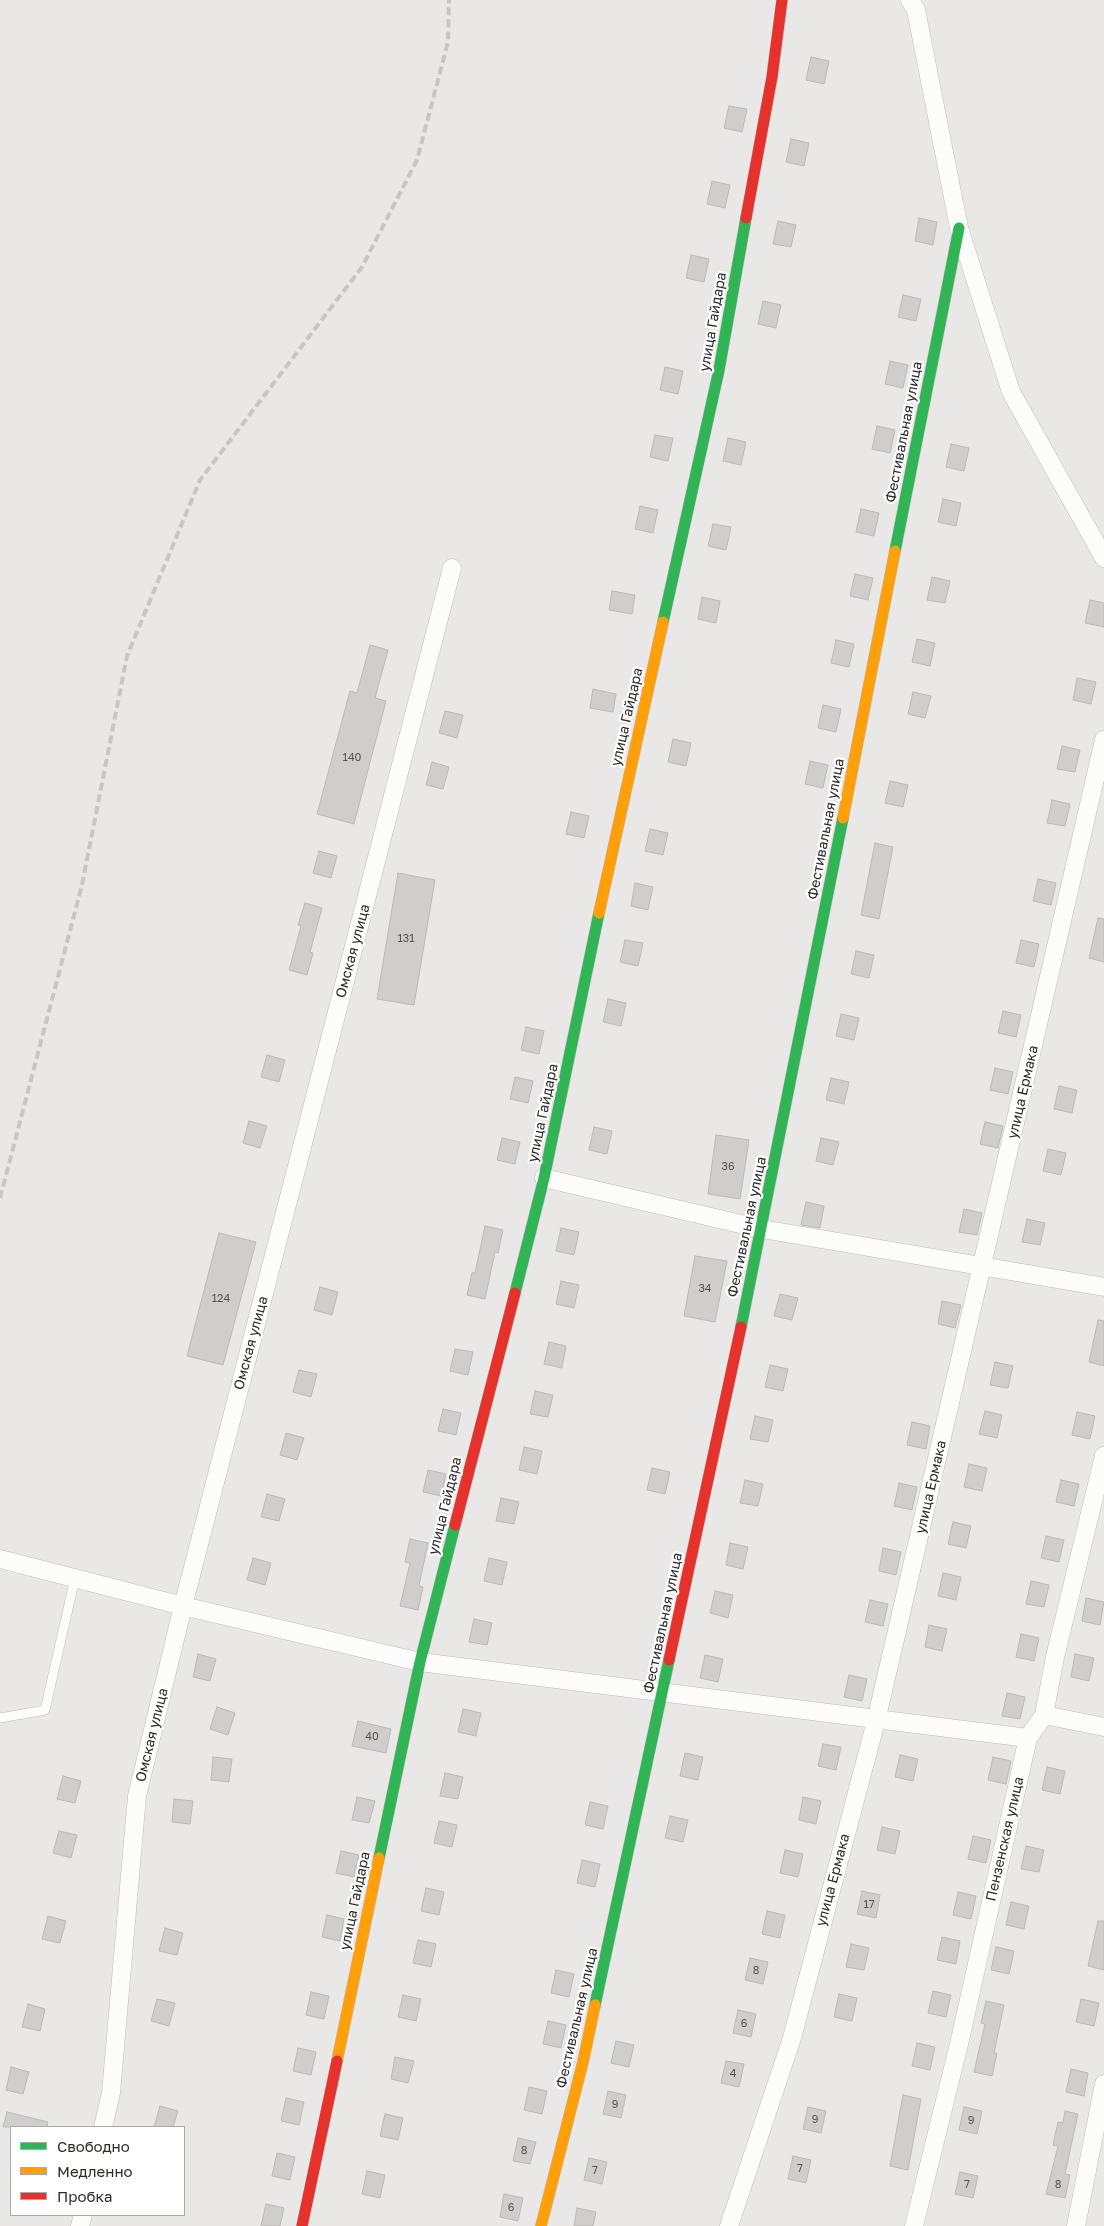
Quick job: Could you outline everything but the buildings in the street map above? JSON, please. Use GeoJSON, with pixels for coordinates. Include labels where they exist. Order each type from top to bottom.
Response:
{"type":"FeatureCollection","features":[{"type":"Feature","properties":{"kind":"street","name":"улица Гайдара"},"geometry":{"type":"LineString","coordinates":[[302,2226],[420,1662],[544,1178],[617,827],[719,370],[772,77],[782,0]]}},
{"type":"Feature","properties":{"kind":"street"},"geometry":{"type":"LineString","coordinates":[[910,0],[916,10],[959,228],[1011,392],[1104,558]]}},
{"type":"Feature","properties":{"kind":"street","name":"Фестивальная улица"},"geometry":{"type":"LineString","coordinates":[[541,2226],[583,2062],[762,1229],[959,228]]}},
{"type":"Feature","properties":{"kind":"street","name":"Омская улица"},"geometry":{"type":"LineString","coordinates":[[103,2126],[111,2093],[137,1796],[183,1606],[452,568]]}},
{"type":"Feature","properties":{"kind":"street","name":"улица Ермака"},"geometry":{"type":"LineString","coordinates":[[729,2226],[792,2038],[876,1720],[983,1267],[1104,740]]}},
{"type":"Feature","properties":{"kind":"street"},"geometry":{"type":"LineString","coordinates":[[544,1178],[762,1229],[1104,1287]]}},
{"type":"Feature","properties":{"kind":"street","name":"Пензенская улица"},"geometry":{"type":"LineString","coordinates":[[914,2226],[959,2044],[1028,1738],[1044,1715],[1055,1657],[1104,1456]]}},
{"type":"Feature","properties":{"kind":"street"},"geometry":{"type":"LineString","coordinates":[[0,1559],[183,1606],[420,1662],[1028,1738]]}},
{"type":"Feature","properties":{"kind":"street"},"geometry":{"type":"LineString","coordinates":[[1044,1715],[1104,1728]]}},
{"type":"Feature","properties":{"kind":"street"},"geometry":{"type":"LineString","coordinates":[[1076,2226],[1104,2084]]}},
{"type":"Feature","properties":{"kind":"lane"},"geometry":{"type":"LineString","coordinates":[[0,1718],[45,1710],[74,1578]]}},
{"type":"Feature","properties":{"kind":"railway"},"geometry":{"type":"LineString","coordinates":[[0,1198],[82,885],[127,656],[200,480],[362,267],[417,160],[448,42],[449,0]]}},
{"type":"Feature","properties":{"kind":"traffic: fast"},"geometry":{"type":"LineString","coordinates":[[663,622],[719,370],[746,218]]}},
{"type":"Feature","properties":{"kind":"traffic: fast"},"geometry":{"type":"LineString","coordinates":[[895,551],[959,228]]}},
{"type":"Feature","properties":{"kind":"traffic: fast"},"geometry":{"type":"LineString","coordinates":[[741,1327],[843,818]]}},
{"type":"Feature","properties":{"kind":"traffic: fast"},"geometry":{"type":"LineString","coordinates":[[515,1293],[544,1178],[599,913]]}},
{"type":"Feature","properties":{"kind":"traffic: fast"},"geometry":{"type":"LineString","coordinates":[[379,1858],[420,1662],[455,1525]]}},
{"type":"Feature","properties":{"kind":"traffic: fast"},"geometry":{"type":"LineString","coordinates":[[595,2005],[669,1660]]}},
{"type":"Feature","properties":{"kind":"traffic: slow"},"geometry":{"type":"LineString","coordinates":[[843,818],[895,551]]}},
{"type":"Feature","properties":{"kind":"traffic: slow"},"geometry":{"type":"LineString","coordinates":[[599,913],[663,622]]}},
{"type":"Feature","properties":{"kind":"traffic: slow"},"geometry":{"type":"LineString","coordinates":[[337,2061],[379,1858]]}},
{"type":"Feature","properties":{"kind":"traffic: slow"},"geometry":{"type":"LineString","coordinates":[[541,2226],[583,2062],[595,2005]]}},
{"type":"Feature","properties":{"kind":"traffic: jam"},"geometry":{"type":"LineString","coordinates":[[746,218],[772,77],[782,0]]}},
{"type":"Feature","properties":{"kind":"traffic: jam"},"geometry":{"type":"LineString","coordinates":[[455,1525],[515,1293]]}},
{"type":"Feature","properties":{"kind":"traffic: jam"},"geometry":{"type":"LineString","coordinates":[[669,1660],[741,1327]]}},
{"type":"Feature","properties":{"kind":"traffic: jam"},"geometry":{"type":"LineString","coordinates":[[302,2226],[337,2061]]}}]}
